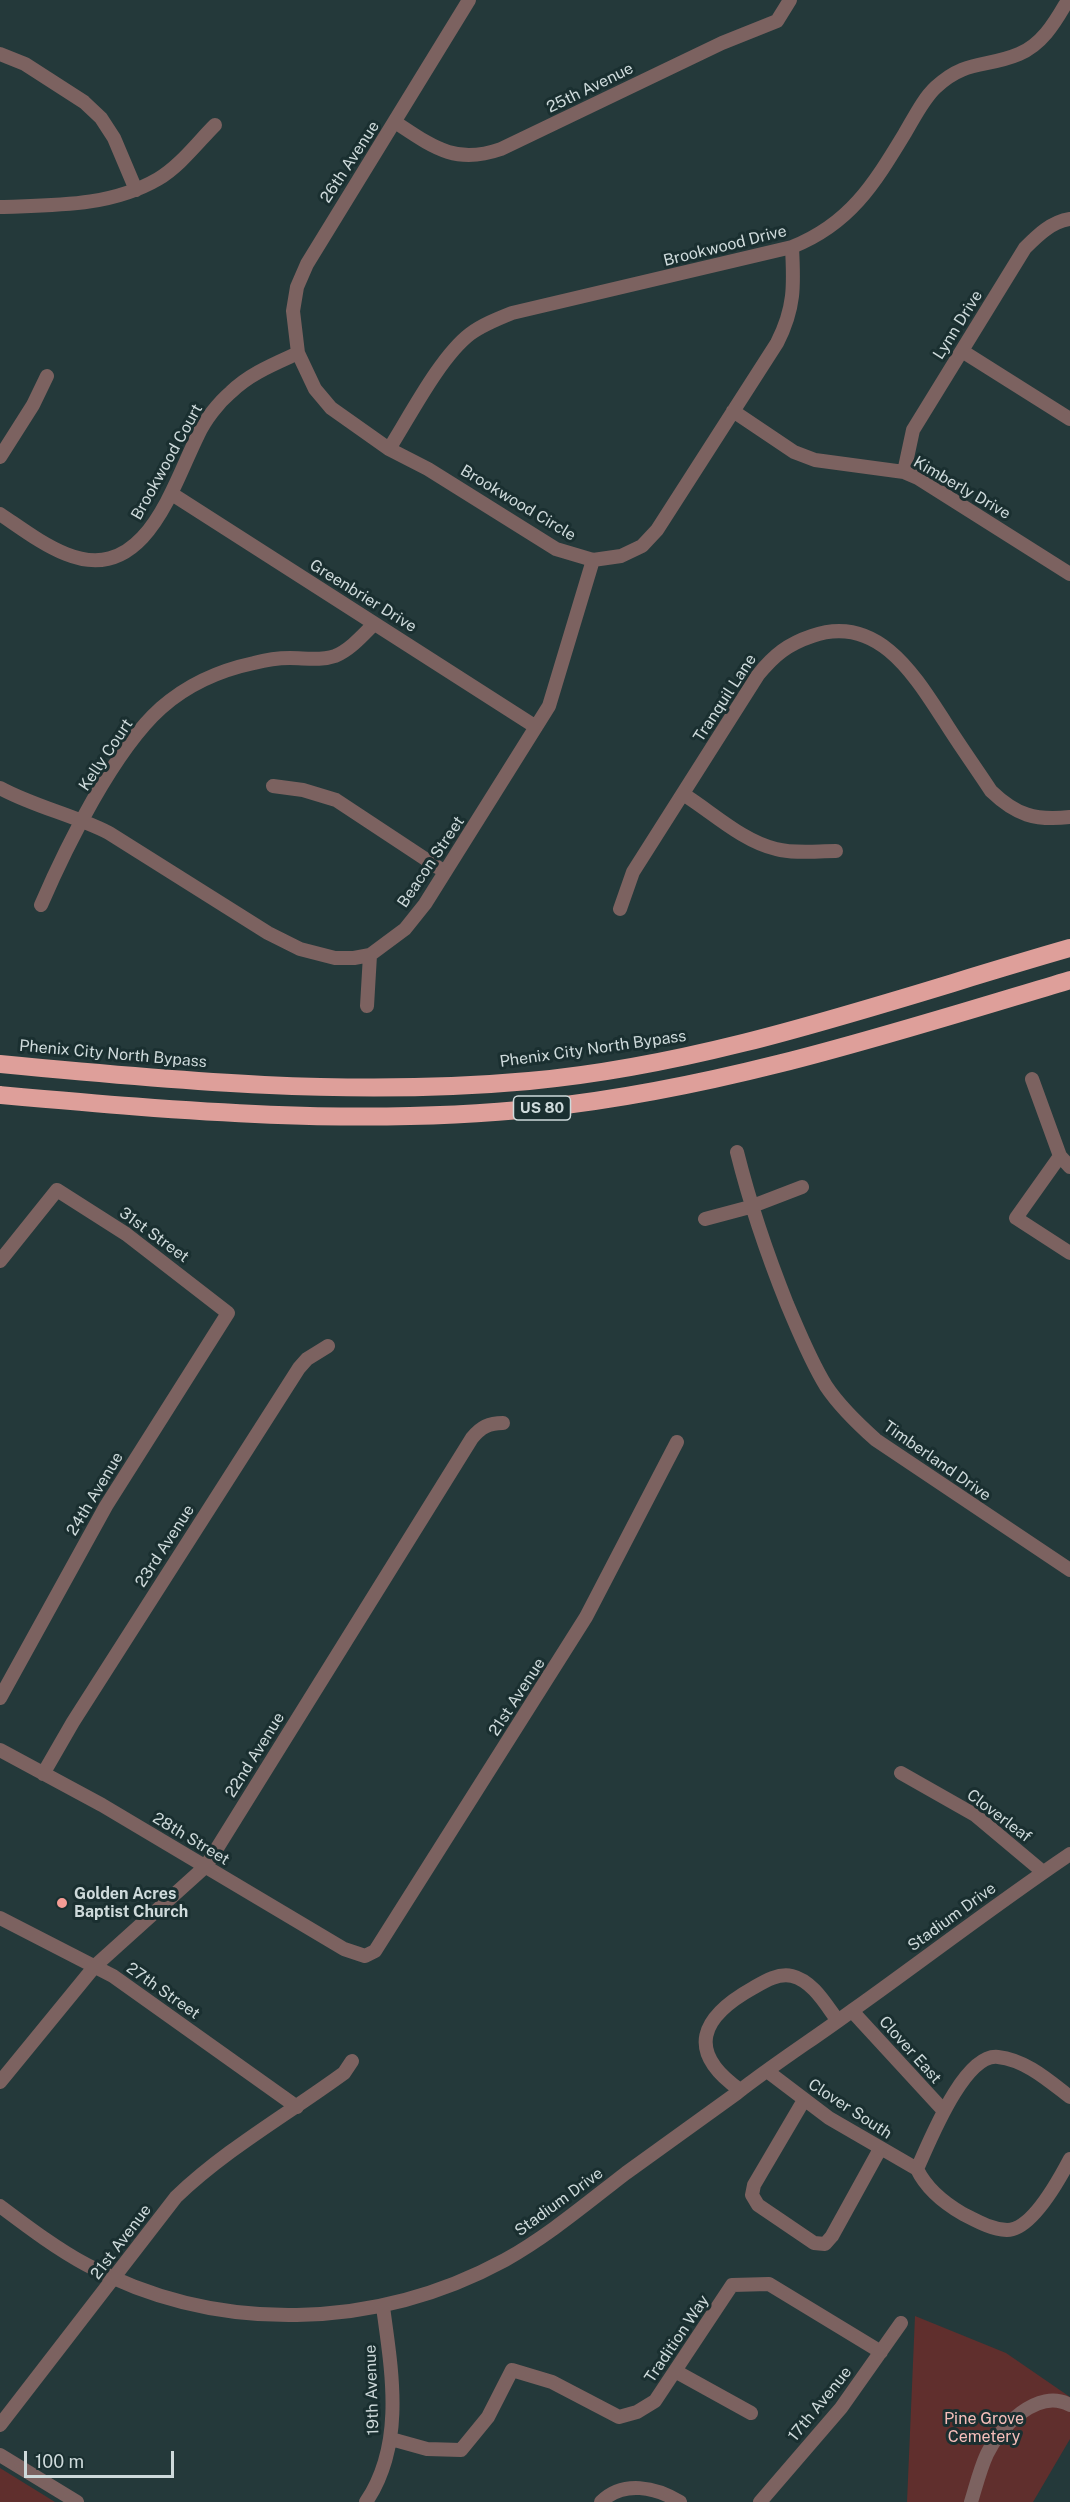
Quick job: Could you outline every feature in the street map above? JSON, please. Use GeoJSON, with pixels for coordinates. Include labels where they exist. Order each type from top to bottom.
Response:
{"type":"FeatureCollection","features":[{"type":"Feature","properties":{"kind":"highway","name":"Phenix City North Bypass"},"geometry":{"type":"LineString","coordinates":[[0,1064],[283,1088],[377,1089],[531,1081],[694,1054],[764,1038],[1070,948]]}},
{"type":"Feature","properties":{"kind":"highway","name":"US 80"},"geometry":{"type":"LineString","coordinates":[[0,1095],[309,1118],[425,1116],[540,1108],[655,1091],[758,1069],[1070,980]]}},
{"type":"Feature","properties":{"kind":"street","name":"26th Avenue"},"geometry":{"type":"LineString","coordinates":[[297,353],[293,311],[297,286],[318,243],[469,0]]}},
{"type":"Feature","properties":{"kind":"street","name":"25th Avenue"},"geometry":{"type":"LineString","coordinates":[[395,122],[435,148],[457,156],[480,156],[501,149],[722,43],[777,21],[790,0]]}},
{"type":"Feature","properties":{"kind":"street","name":"Brookwood Drive"},"geometry":{"type":"LineString","coordinates":[[389,448],[454,350],[470,334],[490,322],[512,313],[792,247],[818,237],[847,215],[863,197],[934,88],[971,65],[1021,54],[1045,34],[1064,4]]}},
{"type":"Feature","properties":{"kind":"street"},"geometry":{"type":"LineString","coordinates":[[0,54],[25,64],[84,102],[101,118],[114,138],[135,190]]}},
{"type":"Feature","properties":{"kind":"street"},"geometry":{"type":"LineString","coordinates":[[0,207],[71,205],[135,190],[172,169],[215,125]]}},
{"type":"Feature","properties":{"kind":"street","name":"Lynn Drive"},"geometry":{"type":"LineString","coordinates":[[904,472],[913,430],[1025,248],[1041,232],[1061,220],[1070,219]]}},
{"type":"Feature","properties":{"kind":"street","name":"Brookwood Circle"},"geometry":{"type":"LineString","coordinates":[[297,353],[315,389],[331,408],[389,448],[428,469],[556,549],[593,561],[621,556],[642,546],[657,530],[788,322],[793,300],[792,247]]}},
{"type":"Feature","properties":{"kind":"street"},"geometry":{"type":"LineString","coordinates":[[962,351],[1070,419]]}},
{"type":"Feature","properties":{"kind":"street","name":"Brookwood Court"},"geometry":{"type":"LineString","coordinates":[[0,514],[66,554],[90,561],[114,558],[135,545],[152,526],[171,494],[199,433],[229,393],[263,369],[297,353]]}},
{"type":"Feature","properties":{"kind":"street"},"geometry":{"type":"LineString","coordinates":[[0,458],[33,405],[47,376]]}},
{"type":"Feature","properties":{"kind":"street","name":"Kimberly Drive"},"geometry":{"type":"LineString","coordinates":[[733,411],[794,452],[815,460],[904,472],[1070,574]]}},
{"type":"Feature","properties":{"kind":"street","name":"Greenbrier Drive"},"geometry":{"type":"LineString","coordinates":[[171,494],[374,624],[466,679],[536,727]]}},
{"type":"Feature","properties":{"kind":"street","name":"Beacon Street"},"geometry":{"type":"LineString","coordinates":[[370,955],[405,929],[445,872],[536,727],[557,685],[593,561]]}},
{"type":"Feature","properties":{"kind":"street","name":"Kelly Court"},"geometry":{"type":"LineString","coordinates":[[41,905],[116,763],[137,734],[161,708],[190,687],[221,672],[255,663],[336,656],[374,624]]}},
{"type":"Feature","properties":{"kind":"street","name":"Tranquil Lane"},"geometry":{"type":"LineString","coordinates":[[620,909],[633,872],[772,657],[790,643],[823,632],[857,632],[878,642],[905,664],[992,791],[1008,808],[1030,816],[1055,819],[1070,817]]}},
{"type":"Feature","properties":{"kind":"street"},"geometry":{"type":"LineString","coordinates":[[273,786],[303,790],[336,800],[445,872]]}},
{"type":"Feature","properties":{"kind":"street"},"geometry":{"type":"LineString","coordinates":[[0,788],[22,800],[84,820],[110,833],[268,933],[300,949],[335,958],[370,955],[367,1006]]}},
{"type":"Feature","properties":{"kind":"street"},"geometry":{"type":"LineString","coordinates":[[683,794],[745,835],[774,849],[797,852],[836,850]]}},
{"type":"Feature","properties":{"kind":"street"},"geometry":{"type":"LineString","coordinates":[[1032,1079],[1060,1156],[1070,1167]]}},
{"type":"Feature","properties":{"kind":"street","name":"Timberland Drive"},"geometry":{"type":"LineString","coordinates":[[736,1152],[750,1207],[810,1358],[828,1389],[850,1416],[904,1462],[1070,1570]]}},
{"type":"Feature","properties":{"kind":"street"},"geometry":{"type":"LineString","coordinates":[[1060,1156],[1016,1218],[1070,1253]]}},
{"type":"Feature","properties":{"kind":"street"},"geometry":{"type":"LineString","coordinates":[[705,1219],[750,1207],[802,1187]]}},
{"type":"Feature","properties":{"kind":"street","name":"31st Street"},"geometry":{"type":"LineString","coordinates":[[0,1261],[57,1190],[126,1234],[228,1313]]}},
{"type":"Feature","properties":{"kind":"street","name":"24th Avenue"},"geometry":{"type":"LineString","coordinates":[[0,1698],[106,1506],[228,1313]]}},
{"type":"Feature","properties":{"kind":"street","name":"23rd Avenue"},"geometry":{"type":"LineString","coordinates":[[43,1774],[72,1722],[299,1368],[307,1359],[328,1346]]}},
{"type":"Feature","properties":{"kind":"street","name":"22nd Avenue"},"geometry":{"type":"LineString","coordinates":[[0,2082],[94,1966],[206,1866],[472,1438],[480,1429],[491,1423],[503,1423]]}},
{"type":"Feature","properties":{"kind":"street","name":"21st Avenue"},"geometry":{"type":"LineString","coordinates":[[365,1956],[375,1951],[580,1627],[677,1442]]}},
{"type":"Feature","properties":{"kind":"street","name":"28th Street"},"geometry":{"type":"LineString","coordinates":[[0,1750],[102,1805],[344,1949],[365,1956]]}},
{"type":"Feature","properties":{"kind":"street","name":"Cloverleaf"},"geometry":{"type":"LineString","coordinates":[[901,1773],[975,1815],[1043,1872]]}},
{"type":"Feature","properties":{"kind":"street","name":"Stadium Drive"},"geometry":{"type":"LineString","coordinates":[[0,2206],[56,2246],[114,2278],[162,2297],[220,2309],[279,2316],[383,2307],[453,2285],[525,2248],[740,2090],[1070,1854]]}},
{"type":"Feature","properties":{"kind":"street","name":"27th Street"},"geometry":{"type":"LineString","coordinates":[[0,1918],[94,1966],[151,2003],[297,2107]]}},
{"type":"Feature","properties":{"kind":"street"},"geometry":{"type":"LineString","coordinates":[[740,2090],[713,2068],[706,2045],[710,2021],[736,1997],[768,1980],[780,1976],[792,1976],[813,1989],[838,2021]]}},
{"type":"Feature","properties":{"kind":"street","name":"Clover East"},"geometry":{"type":"LineString","coordinates":[[852,2011],[944,2111]]}},
{"type":"Feature","properties":{"kind":"street"},"geometry":{"type":"LineString","coordinates":[[1070,2097],[1017,2061],[996,2056],[985,2058],[977,2065],[944,2111],[917,2169],[930,2189],[957,2210],[987,2226],[1010,2230],[1029,2219],[1051,2193],[1070,2158]]}},
{"type":"Feature","properties":{"kind":"street","name":"21st Avenue"},"geometry":{"type":"LineString","coordinates":[[0,2425],[176,2197],[193,2181],[344,2073],[352,2061]]}},
{"type":"Feature","properties":{"kind":"street","name":"Clover South"},"geometry":{"type":"LineString","coordinates":[[768,2070],[804,2100],[880,2149],[917,2169]]}},
{"type":"Feature","properties":{"kind":"street"},"geometry":{"type":"LineString","coordinates":[[804,2100],[754,2186],[752,2195],[758,2205],[804,2236],[814,2242],[825,2244],[832,2236],[880,2149]]}},
{"type":"Feature","properties":{"kind":"street","name":"Tradition Way"},"geometry":{"type":"LineString","coordinates":[[391,2439],[427,2449],[460,2450],[488,2417],[512,2370],[552,2382],[619,2417],[637,2412],[655,2401],[732,2285],[770,2284],[881,2352]]}},
{"type":"Feature","properties":{"kind":"street","name":"19th Avenue"},"geometry":{"type":"LineString","coordinates":[[366,2502],[383,2471],[391,2439],[393,2414],[383,2307]]}},
{"type":"Feature","properties":{"kind":"street","name":"17th Avenue"},"geometry":{"type":"LineString","coordinates":[[760,2502],[841,2408],[901,2323]]}},
{"type":"Feature","properties":{"kind":"street"},"geometry":{"type":"LineString","coordinates":[[675,2371],[751,2413]]}},
{"type":"Feature","properties":{"kind":"street"},"geometry":{"type":"LineString","coordinates":[[971,2502],[987,2453],[1007,2424],[1036,2403],[1060,2399],[1070,2405]]}},
{"type":"Feature","properties":{"kind":"street"},"geometry":{"type":"LineString","coordinates":[[0,2455],[77,2502]]}},
{"type":"Feature","properties":{"kind":"street"},"geometry":{"type":"LineString","coordinates":[[601,2502],[613,2492],[637,2487],[671,2496],[680,2502]]}},
{"type":"Feature","properties":{"kind":"green space","name":"Pine Grove Cemetery"},"geometry":{"type":"Polygon","coordinates":[[[915,2316],[1006,2353],[1070,2397],[1070,2439],[1033,2502],[907,2502],[915,2316]]]}},
{"type":"Feature","properties":{"kind":"green space"},"geometry":{"type":"Polygon","coordinates":[[[0,2468],[55,2502],[0,2502],[0,2468]]]}},
{"type":"Feature","properties":{"kind":"place","name":"Golden Acres Baptist Church"},"geometry":{"type":"Point","coordinates":[62,1903]}}]}
